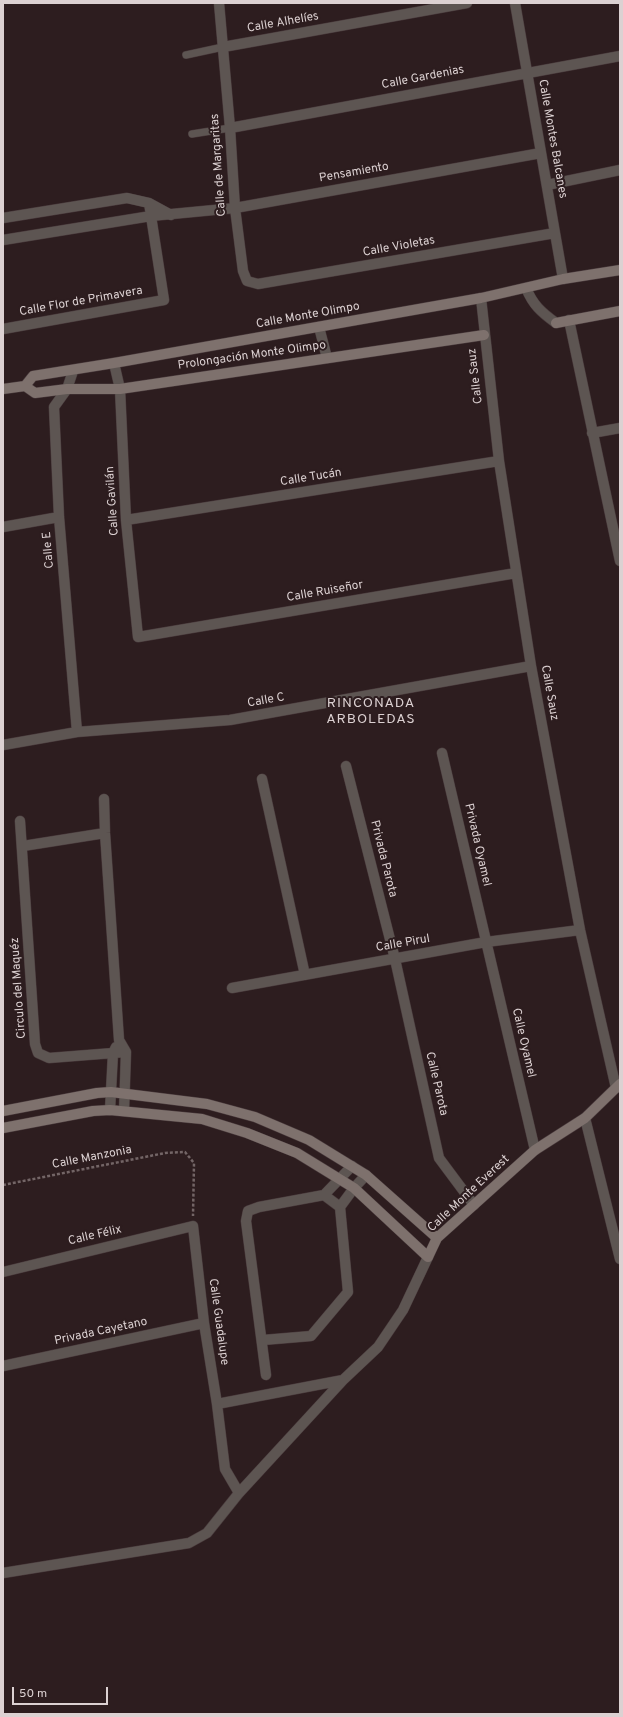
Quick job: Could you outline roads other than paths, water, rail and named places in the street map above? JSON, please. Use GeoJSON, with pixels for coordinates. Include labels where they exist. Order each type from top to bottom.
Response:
{"type":"FeatureCollection","features":[{"type":"Feature","properties":{"kind":"main road","name":"Calle Monte Olimpo"},"geometry":{"type":"LineString","coordinates":[[3,389],[25,386],[33,376],[73,371],[480,298],[564,279],[620,270]]}},
{"type":"Feature","properties":{"kind":"main road"},"geometry":{"type":"LineString","coordinates":[[556,322],[620,311]]}},
{"type":"Feature","properties":{"kind":"main road","name":"Prolongación Monte Olimpo"},"geometry":{"type":"LineString","coordinates":[[25,386],[35,393],[67,389],[120,388],[484,335]]}},
{"type":"Feature","properties":{"kind":"main road","name":"Calle Monte Everest"},"geometry":{"type":"LineString","coordinates":[[428,1257],[437,1238],[535,1150],[585,1118],[618,1086]]}},
{"type":"Feature","properties":{"kind":"main road"},"geometry":{"type":"LineString","coordinates":[[3,1111],[97,1093],[111,1092],[207,1104],[255,1117],[309,1140],[366,1175],[437,1238]]}},
{"type":"Feature","properties":{"kind":"main road"},"geometry":{"type":"LineString","coordinates":[[3,1128],[93,1111],[110,1110],[202,1119],[247,1133],[297,1153],[341,1179],[354,1188],[428,1257]]}},
{"type":"Feature","properties":{"kind":"street","name":"Calle de Margaritas"},"geometry":{"type":"LineString","coordinates":[[219,3],[230,128],[235,208],[243,271],[247,281]]}},
{"type":"Feature","properties":{"kind":"street","name":"Calle Alhelíes"},"geometry":{"type":"LineString","coordinates":[[223,47],[422,7],[467,3]]}},
{"type":"Feature","properties":{"kind":"street","name":"Calle Montes Balcanes"},"geometry":{"type":"LineString","coordinates":[[515,3],[564,279]]}},
{"type":"Feature","properties":{"kind":"street","name":"Calle Gardenias"},"geometry":{"type":"LineString","coordinates":[[230,128],[620,56]]}},
{"type":"Feature","properties":{"kind":"street","name":"Pensamiento"},"geometry":{"type":"LineString","coordinates":[[3,240],[151,216],[235,208],[541,153]]}},
{"type":"Feature","properties":{"kind":"street"},"geometry":{"type":"LineString","coordinates":[[547,185],[620,170]]}},
{"type":"Feature","properties":{"kind":"street"},"geometry":{"type":"LineString","coordinates":[[3,218],[127,198],[148,203],[171,215]]}},
{"type":"Feature","properties":{"kind":"street"},"geometry":{"type":"LineString","coordinates":[[148,203],[151,216]]}},
{"type":"Feature","properties":{"kind":"street","name":"Calle Flor de Primavera"},"geometry":{"type":"LineString","coordinates":[[3,329],[164,300],[151,216]]}},
{"type":"Feature","properties":{"kind":"street","name":"Calle Violetas"},"geometry":{"type":"LineString","coordinates":[[247,281],[258,284],[555,233]]}},
{"type":"Feature","properties":{"kind":"street"},"geometry":{"type":"LineString","coordinates":[[526,288],[532,301],[542,313],[556,322]]}},
{"type":"Feature","properties":{"kind":"street","name":"Calle Sauz"},"geometry":{"type":"LineString","coordinates":[[480,298],[500,461],[531,666],[580,930],[618,1086]]}},
{"type":"Feature","properties":{"kind":"street"},"geometry":{"type":"LineString","coordinates":[[569,320],[619,556]]}},
{"type":"Feature","properties":{"kind":"street"},"geometry":{"type":"LineString","coordinates":[[319,327],[327,358]]}},
{"type":"Feature","properties":{"kind":"street","name":"Calle Gavilán"},"geometry":{"type":"LineString","coordinates":[[114,363],[120,388],[126,520],[138,638]]}},
{"type":"Feature","properties":{"kind":"street","name":"Calle E"},"geometry":{"type":"LineString","coordinates":[[73,371],[67,389],[54,407],[59,517],[77,732]]}},
{"type":"Feature","properties":{"kind":"street"},"geometry":{"type":"LineString","coordinates":[[592,433],[620,428]]}},
{"type":"Feature","properties":{"kind":"street","name":"Calle Tucán"},"geometry":{"type":"LineString","coordinates":[[126,520],[500,461]]}},
{"type":"Feature","properties":{"kind":"street"},"geometry":{"type":"LineString","coordinates":[[3,527],[59,517]]}},
{"type":"Feature","properties":{"kind":"street","name":"Calle Ruiseñor"},"geometry":{"type":"LineString","coordinates":[[138,638],[516,573]]}},
{"type":"Feature","properties":{"kind":"street","name":"Calle C"},"geometry":{"type":"LineString","coordinates":[[3,745],[77,732],[230,720],[531,666]]}},
{"type":"Feature","properties":{"kind":"street","name":"Privada Oyamel"},"geometry":{"type":"LineString","coordinates":[[442,753],[486,942]]}},
{"type":"Feature","properties":{"kind":"street","name":"Privada Parota"},"geometry":{"type":"LineString","coordinates":[[346,766],[395,959]]}},
{"type":"Feature","properties":{"kind":"street"},"geometry":{"type":"LineString","coordinates":[[262,779],[305,975]]}},
{"type":"Feature","properties":{"kind":"street"},"geometry":{"type":"LineString","coordinates":[[104,799],[119,1040],[126,1052],[124,1111]]}},
{"type":"Feature","properties":{"kind":"street","name":"Circulo del Maquéz"},"geometry":{"type":"LineString","coordinates":[[20,821],[23,846],[35,1044],[38,1052],[49,1058],[126,1052]]}},
{"type":"Feature","properties":{"kind":"street"},"geometry":{"type":"LineString","coordinates":[[23,846],[105,833]]}},
{"type":"Feature","properties":{"kind":"street","name":"Calle Pirul"},"geometry":{"type":"LineString","coordinates":[[232,988],[486,942],[580,930]]}},
{"type":"Feature","properties":{"kind":"street","name":"Calle Oyamel"},"geometry":{"type":"LineString","coordinates":[[486,942],[535,1150]]}},
{"type":"Feature","properties":{"kind":"street","name":"Calle Parota"},"geometry":{"type":"LineString","coordinates":[[395,959],[440,1158],[474,1205]]}},
{"type":"Feature","properties":{"kind":"street"},"geometry":{"type":"LineString","coordinates":[[110,1110],[113,1053],[119,1040]]}},
{"type":"Feature","properties":{"kind":"street"},"geometry":{"type":"LineString","coordinates":[[585,1118],[620,1259]]}},
{"type":"Feature","properties":{"kind":"street"},"geometry":{"type":"LineString","coordinates":[[266,1375],[263,1340],[246,1221],[248,1211],[324,1195],[352,1166]]}},
{"type":"Feature","properties":{"kind":"street"},"geometry":{"type":"LineString","coordinates":[[263,1340],[311,1336],[348,1292],[340,1207],[366,1175]]}},
{"type":"Feature","properties":{"kind":"street"},"geometry":{"type":"LineString","coordinates":[[324,1195],[340,1207]]}},
{"type":"Feature","properties":{"kind":"street","name":"Calle Félix"},"geometry":{"type":"LineString","coordinates":[[3,1272],[193,1226]]}},
{"type":"Feature","properties":{"kind":"street","name":"Calle Guadalupe"},"geometry":{"type":"LineString","coordinates":[[193,1226],[204,1323],[217,1404],[225,1469],[239,1493]]}},
{"type":"Feature","properties":{"kind":"street","name":"Calle Monte Everest"},"geometry":{"type":"LineString","coordinates":[[3,1573],[189,1543],[207,1533],[239,1493],[342,1380],[378,1347],[403,1310],[428,1257]]}},
{"type":"Feature","properties":{"kind":"street","name":"Privada Cayetano"},"geometry":{"type":"LineString","coordinates":[[3,1366],[204,1323]]}},
{"type":"Feature","properties":{"kind":"street"},"geometry":{"type":"LineString","coordinates":[[217,1404],[342,1380]]}},
{"type":"Feature","properties":{"kind":"lane"},"geometry":{"type":"LineString","coordinates":[[186,55],[223,47]]}},
{"type":"Feature","properties":{"kind":"lane"},"geometry":{"type":"LineString","coordinates":[[192,134],[230,128]]}},
{"type":"Feature","properties":{"kind":"district","name":"RINCONADA ARBOLEDAS"},"geometry":{"type":"Point","coordinates":[371,712]}}]}
